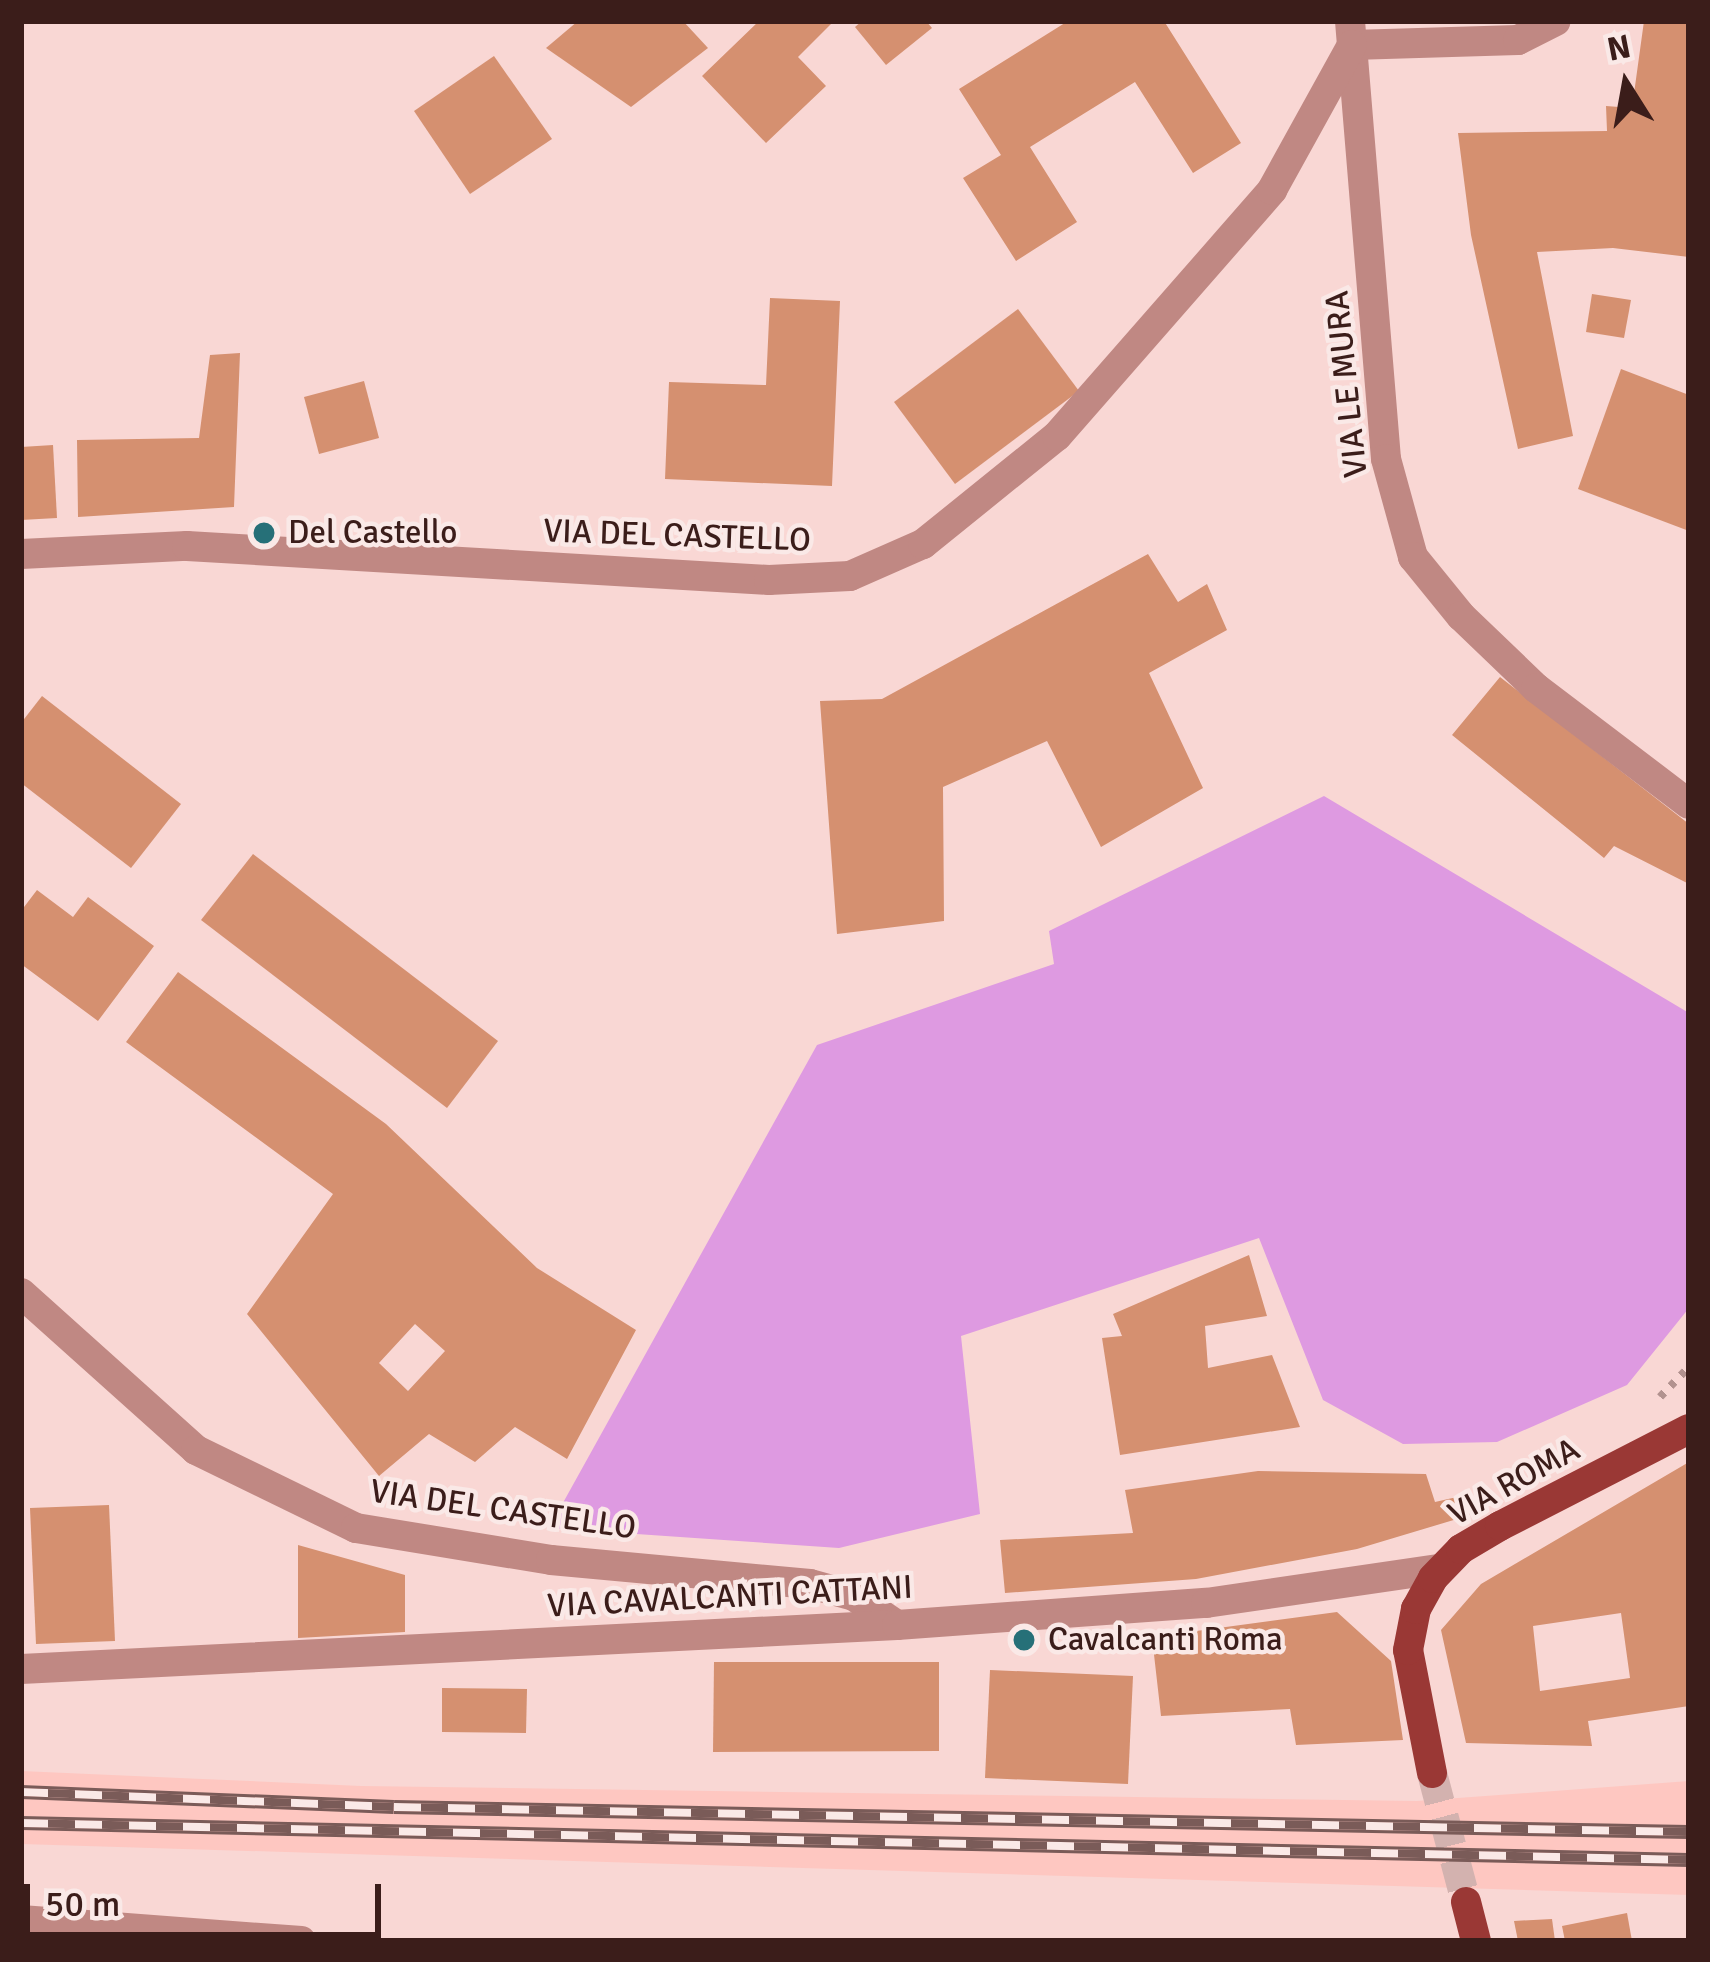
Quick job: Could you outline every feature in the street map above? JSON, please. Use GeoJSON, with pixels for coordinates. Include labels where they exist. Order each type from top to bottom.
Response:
{"type":"FeatureCollection","features":[{"type":"Feature","properties":{"kind":"main road","name":"VIA ROMA"},"geometry":{"type":"LineString","coordinates":[[1432,1774],[1408,1650],[1416,1609],[1440,1569],[1500,1526],[1689,1429]]}},
{"type":"Feature","properties":{"kind":"main road"},"geometry":{"type":"LineString","coordinates":[[1466,1902],[1476,1941]]}},
{"type":"Feature","properties":{"kind":"street"},"geometry":{"type":"LineString","coordinates":[[1351,33],[1518,40],[1556,21]]}},
{"type":"Feature","properties":{"kind":"street","name":"VIA DEL CASTELLO"},"geometry":{"type":"LineString","coordinates":[[21,554],[187,546],[769,580],[850,576],[922,544],[1057,436],[1272,190],[1351,33]]}},
{"type":"Feature","properties":{"kind":"street","name":"VIA LE MURA"},"geometry":{"type":"LineString","coordinates":[[1351,33],[1386,459],[1413,557],[1461,616],[1536,688],[1689,804]]}},
{"type":"Feature","properties":{"kind":"street","name":"VIA DEL CASTELLO"},"geometry":{"type":"LineString","coordinates":[[21,1293],[196,1450],[356,1528],[551,1560],[810,1584],[854,1596],[897,1625]]}},
{"type":"Feature","properties":{"kind":"street","name":"VIA CAVALCANTI CATTANI"},"geometry":{"type":"LineString","coordinates":[[21,1669],[897,1625],[1206,1603],[1440,1569]]}},
{"type":"Feature","properties":{"kind":"street"},"geometry":{"type":"LineString","coordinates":[[21,1921],[301,1941]]}},
{"type":"Feature","properties":{"kind":"shaded area"},"geometry":{"type":"Polygon","coordinates":[[[1324,796],[1689,1013],[1689,1308],[1627,1385],[1497,1442],[1403,1444],[1323,1400],[1259,1238],[961,1336],[980,1514],[839,1548],[549,1528],[817,1045],[1054,964],[1049,931],[1324,796]]]}},
{"type":"Feature","properties":{"kind":"shaded area"},"geometry":{"type":"Polygon","coordinates":[[[21,1771],[361,1786],[1417,1801],[1689,1781],[1689,1895],[21,1844],[21,1771]]]}},
{"type":"Feature","properties":{"kind":"building"},"geometry":{"type":"Polygon","coordinates":[[[578,21],[683,21],[708,48],[631,107],[546,48],[578,21]]]}},
{"type":"Feature","properties":{"kind":"building"},"geometry":{"type":"Polygon","coordinates":[[[759,21],[834,21],[798,57],[826,86],[766,143],[702,76],[759,21]]]}},
{"type":"Feature","properties":{"kind":"building"},"geometry":{"type":"Polygon","coordinates":[[[862,21],[926,21],[932,28],[886,65],[855,27],[862,21]]]}},
{"type":"Feature","properties":{"kind":"building"},"geometry":{"type":"Polygon","coordinates":[[[1068,21],[1164,21],[1241,143],[1193,173],[1135,82],[1030,147],[1077,222],[1016,261],[963,178],[1001,155],[959,89],[1068,21]]]}},
{"type":"Feature","properties":{"kind":"building"},"geometry":{"type":"Polygon","coordinates":[[[1644,21],[1689,21],[1689,257],[1613,248],[1537,252],[1573,436],[1518,449],[1471,235],[1458,133],[1607,131],[1606,106],[1632,108],[1644,21]]]}},
{"type":"Feature","properties":{"kind":"building"},"geometry":{"type":"Polygon","coordinates":[[[494,56],[552,139],[470,194],[414,111],[494,56]]]}},
{"type":"Feature","properties":{"kind":"building"},"geometry":{"type":"Polygon","coordinates":[[[1592,294],[1631,300],[1624,338],[1586,332],[1592,294]]]}},
{"type":"Feature","properties":{"kind":"building"},"geometry":{"type":"Polygon","coordinates":[[[770,298],[840,301],[832,486],[665,479],[669,382],[766,385],[770,298]]]}},
{"type":"Feature","properties":{"kind":"building"},"geometry":{"type":"Polygon","coordinates":[[[1018,309],[1079,391],[955,484],[894,402],[1018,309]]]}},
{"type":"Feature","properties":{"kind":"building"},"geometry":{"type":"Polygon","coordinates":[[[240,353],[234,507],[78,517],[77,440],[199,438],[210,355],[240,353]]]}},
{"type":"Feature","properties":{"kind":"building"},"geometry":{"type":"Polygon","coordinates":[[[1621,369],[1689,395],[1689,531],[1578,489],[1621,369]]]}},
{"type":"Feature","properties":{"kind":"building"},"geometry":{"type":"Polygon","coordinates":[[[364,381],[379,438],[319,454],[304,397],[364,381]]]}},
{"type":"Feature","properties":{"kind":"building"},"geometry":{"type":"Polygon","coordinates":[[[53,445],[57,518],[21,520],[21,447],[53,445]]]}},
{"type":"Feature","properties":{"kind":"building"},"geometry":{"type":"Polygon","coordinates":[[[1148,554],[1178,602],[1207,584],[1227,630],[1149,673],[1203,788],[1101,847],[1047,741],[943,787],[944,921],[837,934],[820,701],[882,699],[1148,554]]]}},
{"type":"Feature","properties":{"kind":"building"},"geometry":{"type":"Polygon","coordinates":[[[1500,677],[1689,824],[1689,884],[1614,846],[1604,858],[1452,735],[1500,677]]]}},
{"type":"Feature","properties":{"kind":"building"},"geometry":{"type":"Polygon","coordinates":[[[42,696],[181,804],[131,868],[21,783],[21,723],[42,696]]]}},
{"type":"Feature","properties":{"kind":"building"},"geometry":{"type":"Polygon","coordinates":[[[253,854],[498,1041],[447,1108],[201,920],[253,854]]]}},
{"type":"Feature","properties":{"kind":"building"},"geometry":{"type":"Polygon","coordinates":[[[37,890],[73,917],[88,897],[154,946],[98,1021],[21,964],[21,911],[37,890]]]}},
{"type":"Feature","properties":{"kind":"building"},"geometry":{"type":"Polygon","coordinates":[[[178,972],[386,1124],[537,1268],[636,1330],[567,1459],[515,1427],[475,1462],[429,1434],[379,1476],[247,1314],[333,1194],[126,1042],[178,972]],[[415,1324],[379,1363],[408,1391],[445,1351],[415,1324]]]}},
{"type":"Feature","properties":{"kind":"building"},"geometry":{"type":"Polygon","coordinates":[[[1249,1255],[1267,1316],[1205,1326],[1208,1368],[1272,1355],[1300,1427],[1120,1455],[1102,1338],[1122,1336],[1113,1314],[1249,1255]]]}},
{"type":"Feature","properties":{"kind":"building"},"geometry":{"type":"Polygon","coordinates":[[[1689,1462],[1689,1706],[1588,1721],[1592,1746],[1466,1743],[1441,1630],[1481,1584],[1689,1462]],[[1621,1613],[1533,1626],[1540,1691],[1630,1678],[1621,1613]]]}},
{"type":"Feature","properties":{"kind":"building"},"geometry":{"type":"Polygon","coordinates":[[[1258,1471],[1426,1474],[1435,1502],[1470,1494],[1477,1513],[1357,1549],[1196,1579],[1005,1593],[1000,1540],[1133,1533],[1125,1490],[1258,1471]]]}},
{"type":"Feature","properties":{"kind":"building"},"geometry":{"type":"Polygon","coordinates":[[[109,1505],[115,1641],[36,1644],[30,1508],[109,1505]]]}},
{"type":"Feature","properties":{"kind":"building"},"geometry":{"type":"Polygon","coordinates":[[[298,1545],[405,1575],[405,1632],[298,1638],[298,1545]]]}},
{"type":"Feature","properties":{"kind":"building"},"geometry":{"type":"Polygon","coordinates":[[[1337,1612],[1391,1661],[1403,1740],[1296,1745],[1290,1709],[1161,1716],[1152,1637],[1337,1612]]]}},
{"type":"Feature","properties":{"kind":"building"},"geometry":{"type":"Polygon","coordinates":[[[714,1662],[939,1662],[939,1751],[713,1752],[714,1662]]]}},
{"type":"Feature","properties":{"kind":"building"},"geometry":{"type":"Polygon","coordinates":[[[990,1670],[1133,1676],[1128,1784],[985,1778],[990,1670]]]}},
{"type":"Feature","properties":{"kind":"building"},"geometry":{"type":"Polygon","coordinates":[[[442,1688],[527,1689],[526,1733],[442,1732],[442,1688]]]}},
{"type":"Feature","properties":{"kind":"building"},"geometry":{"type":"Polygon","coordinates":[[[1627,1913],[1632,1941],[1565,1941],[1562,1926],[1627,1913]]]}},
{"type":"Feature","properties":{"kind":"building"},"geometry":{"type":"Polygon","coordinates":[[[1552,1919],[1555,1941],[1518,1941],[1514,1921],[1552,1919]]]}},
{"type":"Feature","properties":{"kind":"tunnel"},"geometry":{"type":"LineString","coordinates":[[1432,1773],[1466,1902]]}},
{"type":"Feature","properties":{"kind":"railway"},"geometry":{"type":"LineString","coordinates":[[21,1792],[394,1807],[1689,1832]]}},
{"type":"Feature","properties":{"kind":"railway"},"geometry":{"type":"LineString","coordinates":[[21,1823],[1689,1860]]}},
{"type":"Feature","properties":{"kind":"place","name":"Del Castello"},"geometry":{"type":"Point","coordinates":[264,533]}},
{"type":"Feature","properties":{"kind":"place","name":"Cavalcanti Roma"},"geometry":{"type":"Point","coordinates":[1024,1640]}}]}
